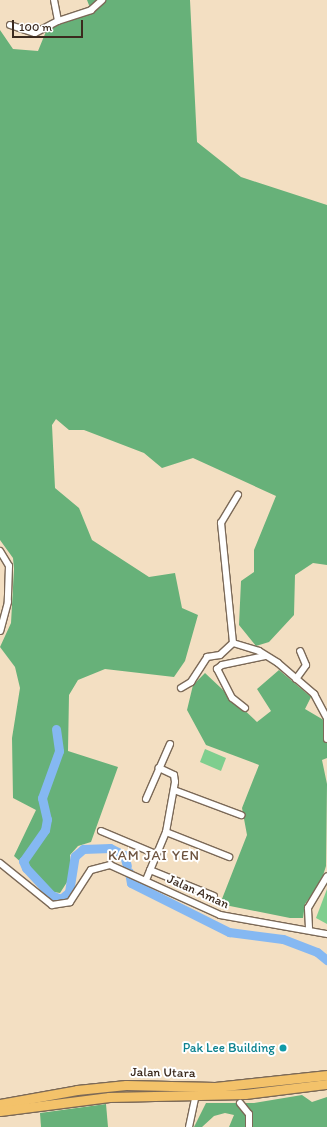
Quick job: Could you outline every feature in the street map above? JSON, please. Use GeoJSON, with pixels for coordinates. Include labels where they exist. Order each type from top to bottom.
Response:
{"type":"FeatureCollection","features":[{"type":"Feature","properties":{"kind":"highway","name":"Jalan Utara"},"geometry":{"type":"LineString","coordinates":[[0,1104],[77,1090],[126,1085],[215,1087],[327,1075]]}},
{"type":"Feature","properties":{"kind":"highway","name":"Jalan Utara"},"geometry":{"type":"LineString","coordinates":[[0,1111],[109,1097],[245,1094],[327,1084]]}},
{"type":"Feature","properties":{"kind":"street"},"geometry":{"type":"LineString","coordinates":[[54,0],[58,21]]}},
{"type":"Feature","properties":{"kind":"street"},"geometry":{"type":"LineString","coordinates":[[10,25],[35,33],[58,21],[96,8],[102,0]]}},
{"type":"Feature","properties":{"kind":"street"},"geometry":{"type":"LineString","coordinates":[[233,643],[221,523],[238,496]]}},
{"type":"Feature","properties":{"kind":"street"},"geometry":{"type":"LineString","coordinates":[[0,551],[9,566],[8,602],[0,631]]}},
{"type":"Feature","properties":{"kind":"street"},"geometry":{"type":"LineString","coordinates":[[233,643],[265,656],[314,694],[326,716],[327,739]]}},
{"type":"Feature","properties":{"kind":"street"},"geometry":{"type":"LineString","coordinates":[[181,688],[191,682],[207,657],[220,655],[233,643]]}},
{"type":"Feature","properties":{"kind":"street"},"geometry":{"type":"LineString","coordinates":[[296,679],[306,665],[300,651]]}},
{"type":"Feature","properties":{"kind":"street"},"geometry":{"type":"LineString","coordinates":[[245,708],[232,698],[217,669],[222,664],[265,656]]}},
{"type":"Feature","properties":{"kind":"street"},"geometry":{"type":"LineString","coordinates":[[146,799],[170,744]]}},
{"type":"Feature","properties":{"kind":"street"},"geometry":{"type":"LineString","coordinates":[[146,880],[166,832],[174,790],[174,775],[160,768]]}},
{"type":"Feature","properties":{"kind":"street"},"geometry":{"type":"LineString","coordinates":[[174,790],[241,815]]}},
{"type":"Feature","properties":{"kind":"street"},"geometry":{"type":"LineString","coordinates":[[100,831],[156,854]]}},
{"type":"Feature","properties":{"kind":"street"},"geometry":{"type":"LineString","coordinates":[[166,832],[229,857]]}},
{"type":"Feature","properties":{"kind":"street","name":"Jalan Aman"},"geometry":{"type":"LineString","coordinates":[[0,863],[45,902],[58,906],[70,902],[91,870],[98,866],[110,865],[146,880],[220,915],[309,928],[327,934]]}},
{"type":"Feature","properties":{"kind":"street"},"geometry":{"type":"LineString","coordinates":[[150,870],[214,896]]}},
{"type":"Feature","properties":{"kind":"street"},"geometry":{"type":"LineString","coordinates":[[309,928],[308,908],[327,876]]}},
{"type":"Feature","properties":{"kind":"street"},"geometry":{"type":"LineString","coordinates":[[189,1127],[196,1095]]}},
{"type":"Feature","properties":{"kind":"street"},"geometry":{"type":"LineString","coordinates":[[240,1103],[249,1114],[249,1127]]}},
{"type":"Feature","properties":{"kind":"green space"},"geometry":{"type":"Polygon","coordinates":[[[87,0],[190,0],[197,142],[241,177],[327,205],[327,565],[313,563],[295,575],[294,615],[269,642],[256,646],[239,625],[241,581],[254,572],[254,550],[276,496],[193,458],[162,468],[144,453],[84,430],[69,430],[56,419],[52,425],[55,488],[79,508],[92,540],[149,577],[175,573],[182,608],[198,615],[185,661],[174,677],[105,669],[78,680],[69,695],[68,751],[118,767],[91,842],[78,846],[70,855],[71,876],[60,893],[54,892],[14,856],[36,810],[13,798],[12,738],[20,688],[15,667],[0,647],[11,623],[14,569],[13,558],[0,540],[0,30],[13,49],[38,51],[47,29],[92,13],[87,0]]]}},
{"type":"Feature","properties":{"kind":"green space"},"geometry":{"type":"Polygon","coordinates":[[[279,670],[311,697],[305,709],[327,722],[327,758],[322,760],[327,784],[326,866],[321,882],[305,904],[303,918],[290,918],[220,904],[247,835],[242,808],[259,765],[206,745],[187,710],[193,685],[205,673],[257,722],[271,711],[257,689],[279,670]]]}},
{"type":"Feature","properties":{"kind":"green space"},"geometry":{"type":"Polygon","coordinates":[[[205,749],[226,758],[221,771],[200,762],[205,749]]]}},
{"type":"Feature","properties":{"kind":"green space"},"geometry":{"type":"Polygon","coordinates":[[[327,889],[327,924],[316,918],[327,889]]]}},
{"type":"Feature","properties":{"kind":"green space"},"geometry":{"type":"Polygon","coordinates":[[[302,1095],[312,1102],[327,1097],[327,1127],[229,1127],[234,1115],[225,1113],[214,1116],[202,1127],[194,1127],[206,1103],[254,1103],[302,1095]]]}},
{"type":"Feature","properties":{"kind":"green space"},"geometry":{"type":"Polygon","coordinates":[[[106,1104],[108,1127],[41,1127],[40,1113],[106,1104]]]}},
{"type":"Feature","properties":{"kind":"waterway"},"geometry":{"type":"LineString","coordinates":[[56,729],[59,751],[42,798],[47,819],[45,830],[23,861],[26,868],[51,895],[61,899],[69,892],[75,856],[83,849],[110,848],[124,855],[127,866]]}},
{"type":"Feature","properties":{"kind":"waterway"},"geometry":{"type":"LineString","coordinates":[[129,872],[131,883],[229,932],[283,939],[317,952],[327,960]]}},
{"type":"Feature","properties":{"kind":"place","name":"Pak Lee Building"},"geometry":{"type":"Point","coordinates":[283,1048]}},
{"type":"Feature","properties":{"kind":"district","name":"KAM JAI YEN"},"geometry":{"type":"Point","coordinates":[154,856]}}]}
